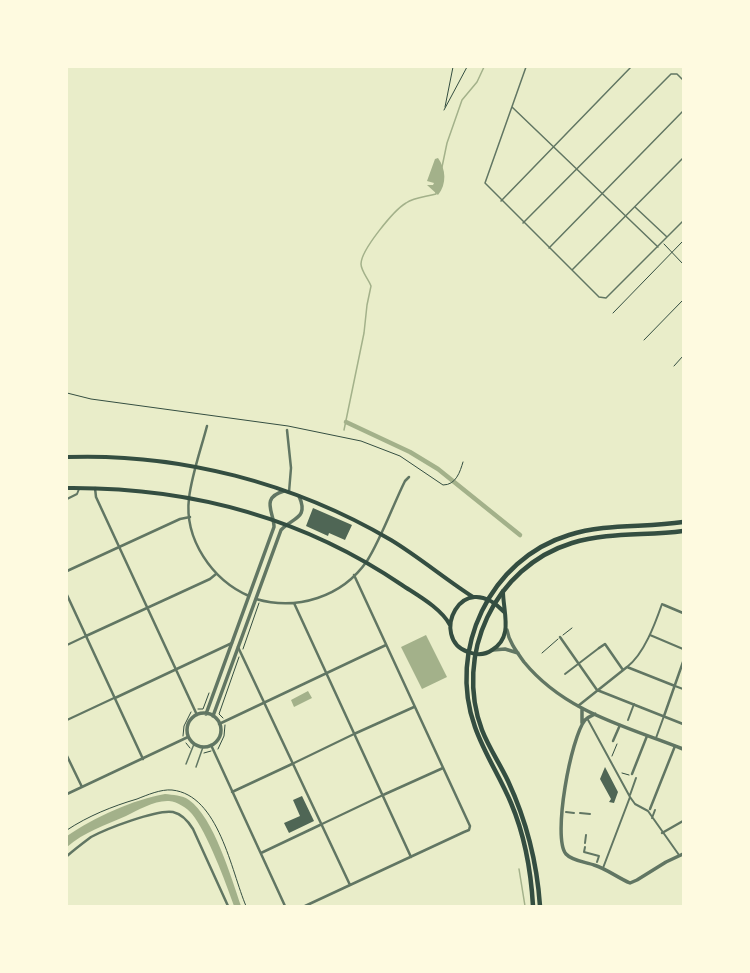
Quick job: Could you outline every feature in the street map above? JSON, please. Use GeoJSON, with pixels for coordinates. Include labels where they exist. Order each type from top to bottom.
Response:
{"type":"FeatureCollection","features":[{"type":"Feature","properties":{"kind":"highway"},"geometry":{"type":"LineString","coordinates":[[533,906],[529,862],[517,820],[479,738],[470,712],[466,681],[468,652],[477,620],[488,599],[500,582],[521,561],[539,548],[555,540],[589,530],[683,522]]}},
{"type":"Feature","properties":{"kind":"highway"},"geometry":{"type":"LineString","coordinates":[[540,906],[535,862],[524,818],[488,742],[478,716],[473,691],[475,654],[481,630],[494,603],[503,591],[519,574],[544,556],[572,543],[608,536],[683,531]]}},
{"type":"Feature","properties":{"kind":"main road"},"geometry":{"type":"LineString","coordinates":[[67,457],[130,458],[196,467],[240,477],[284,490],[336,511],[380,534],[422,560],[473,597],[488,599],[504,612]]}},
{"type":"Feature","properties":{"kind":"main road"},"geometry":{"type":"LineString","coordinates":[[67,488],[144,491],[226,505],[272,519],[318,538],[366,562],[424,600],[446,618],[450,625],[456,644],[468,652],[475,654],[493,650],[501,642],[507,630],[503,591]]}},
{"type":"Feature","properties":{"kind":"main road"},"geometry":{"type":"LineString","coordinates":[[450,625],[452,616],[458,605],[473,597]]}},
{"type":"Feature","properties":{"kind":"street"},"geometry":{"type":"LineString","coordinates":[[207,426],[189,498],[190,517],[194,536],[198,549],[216,574],[232,587],[249,597]]}},
{"type":"Feature","properties":{"kind":"street"},"geometry":{"type":"LineString","coordinates":[[287,430],[291,468],[289,492]]}},
{"type":"Feature","properties":{"kind":"street"},"geometry":{"type":"LineString","coordinates":[[258,600],[281,604],[311,600],[329,593],[354,575],[366,562],[405,481],[409,477]]}},
{"type":"Feature","properties":{"kind":"street"},"geometry":{"type":"LineString","coordinates":[[67,499],[77,494],[79,488]]}},
{"type":"Feature","properties":{"kind":"street"},"geometry":{"type":"LineString","coordinates":[[95,488],[96,497],[146,608],[197,715]]}},
{"type":"Feature","properties":{"kind":"street"},"geometry":{"type":"LineString","coordinates":[[206,714],[274,527],[269,509],[270,501],[275,495],[284,490]]}},
{"type":"Feature","properties":{"kind":"street"},"geometry":{"type":"LineString","coordinates":[[213,716],[238,647],[258,600],[281,530],[298,519],[302,512],[302,504],[299,496]]}},
{"type":"Feature","properties":{"kind":"street"},"geometry":{"type":"LineString","coordinates":[[67,571],[180,519],[190,517]]}},
{"type":"Feature","properties":{"kind":"street"},"geometry":{"type":"LineString","coordinates":[[67,645],[210,579],[216,574]]}},
{"type":"Feature","properties":{"kind":"street"},"geometry":{"type":"LineString","coordinates":[[305,906],[470,828],[469,821],[414,707],[354,575]]}},
{"type":"Feature","properties":{"kind":"street"},"geometry":{"type":"LineString","coordinates":[[67,595],[143,759]]}},
{"type":"Feature","properties":{"kind":"street"},"geometry":{"type":"LineString","coordinates":[[294,603],[411,857]]}},
{"type":"Feature","properties":{"kind":"street"},"geometry":{"type":"LineString","coordinates":[[578,706],[626,667],[650,635],[657,621],[662,604],[683,613]]}},
{"type":"Feature","properties":{"kind":"street"},"geometry":{"type":"LineString","coordinates":[[507,630],[509,639],[518,653],[548,687],[582,708],[683,749]]}},
{"type":"Feature","properties":{"kind":"street"},"geometry":{"type":"LineString","coordinates":[[650,635],[683,649]]}},
{"type":"Feature","properties":{"kind":"street"},"geometry":{"type":"LineString","coordinates":[[560,637],[597,690],[683,724]]}},
{"type":"Feature","properties":{"kind":"street"},"geometry":{"type":"LineString","coordinates":[[67,720],[232,643]]}},
{"type":"Feature","properties":{"kind":"street"},"geometry":{"type":"LineString","coordinates":[[564,674],[605,644],[623,670]]}},
{"type":"Feature","properties":{"kind":"street"},"geometry":{"type":"LineString","coordinates":[[219,724],[386,645]]}},
{"type":"Feature","properties":{"kind":"street"},"geometry":{"type":"LineString","coordinates":[[238,647],[265,702],[320,825],[350,885]]}},
{"type":"Feature","properties":{"kind":"street"},"geometry":{"type":"LineString","coordinates":[[493,650],[505,649],[518,653]]}},
{"type":"Feature","properties":{"kind":"street"},"geometry":{"type":"LineString","coordinates":[[656,738],[683,662]]}},
{"type":"Feature","properties":{"kind":"street"},"geometry":{"type":"LineString","coordinates":[[626,667],[683,689]]}},
{"type":"Feature","properties":{"kind":"street"},"geometry":{"type":"LineString","coordinates":[[628,720],[634,704]]}},
{"type":"Feature","properties":{"kind":"street"},"geometry":{"type":"LineString","coordinates":[[232,792],[414,707]]}},
{"type":"Feature","properties":{"kind":"street"},"geometry":{"type":"LineString","coordinates":[[582,708],[581,726],[566,777],[562,810],[563,845],[565,854],[603,868],[630,883],[636,881],[654,868],[681,855],[662,832],[648,811],[635,804],[587,718]]}},
{"type":"Feature","properties":{"kind":"street"},"geometry":{"type":"LineString","coordinates":[[206,714],[213,716],[219,724],[220,736],[211,745],[203,747],[194,744],[188,737],[188,726],[191,720],[197,715],[206,714]]}},
{"type":"Feature","properties":{"kind":"street"},"geometry":{"type":"LineString","coordinates":[[581,726],[587,718],[596,714]]}},
{"type":"Feature","properties":{"kind":"street"},"geometry":{"type":"LineString","coordinates":[[617,744],[613,741],[620,724]]}},
{"type":"Feature","properties":{"kind":"street"},"geometry":{"type":"LineString","coordinates":[[632,775],[647,735]]}},
{"type":"Feature","properties":{"kind":"street"},"geometry":{"type":"LineString","coordinates":[[67,794],[188,737]]}},
{"type":"Feature","properties":{"kind":"street"},"geometry":{"type":"LineString","coordinates":[[211,745],[285,906]]}},
{"type":"Feature","properties":{"kind":"street"},"geometry":{"type":"LineString","coordinates":[[650,809],[675,746]]}},
{"type":"Feature","properties":{"kind":"street"},"geometry":{"type":"LineString","coordinates":[[67,756],[82,787]]}},
{"type":"Feature","properties":{"kind":"street"},"geometry":{"type":"LineString","coordinates":[[261,853],[443,768]]}},
{"type":"Feature","properties":{"kind":"street"},"geometry":{"type":"LineString","coordinates":[[619,777],[622,772]]}},
{"type":"Feature","properties":{"kind":"street"},"geometry":{"type":"LineString","coordinates":[[603,868],[636,778]]}},
{"type":"Feature","properties":{"kind":"street"},"geometry":{"type":"LineString","coordinates":[[652,818],[654,810]]}},
{"type":"Feature","properties":{"kind":"street"},"geometry":{"type":"LineString","coordinates":[[67,856],[82,844],[103,831],[161,812],[174,813],[186,819],[193,829],[228,906]]}},
{"type":"Feature","properties":{"kind":"street"},"geometry":{"type":"LineString","coordinates":[[566,812],[574,813]]}},
{"type":"Feature","properties":{"kind":"street"},"geometry":{"type":"LineString","coordinates":[[580,813],[590,814]]}},
{"type":"Feature","properties":{"kind":"street"},"geometry":{"type":"LineString","coordinates":[[662,832],[683,821]]}},
{"type":"Feature","properties":{"kind":"street"},"geometry":{"type":"LineString","coordinates":[[585,843],[586,835]]}},
{"type":"Feature","properties":{"kind":"street"},"geometry":{"type":"LineString","coordinates":[[585,847],[584,852],[599,856],[597,862]]}},
{"type":"Feature","properties":{"kind":"lane"},"geometry":{"type":"LineString","coordinates":[[526,67],[485,183],[523,223],[599,297],[604,299],[683,221]]}},
{"type":"Feature","properties":{"kind":"lane"},"geometry":{"type":"LineString","coordinates":[[501,201],[631,67]]}},
{"type":"Feature","properties":{"kind":"lane"},"geometry":{"type":"LineString","coordinates":[[523,223],[671,74],[677,74],[683,80]]}},
{"type":"Feature","properties":{"kind":"lane"},"geometry":{"type":"LineString","coordinates":[[512,107],[658,246]]}},
{"type":"Feature","properties":{"kind":"lane"},"geometry":{"type":"LineString","coordinates":[[549,248],[683,111]]}},
{"type":"Feature","properties":{"kind":"lane"},"geometry":{"type":"LineString","coordinates":[[572,270],[683,158]]}},
{"type":"Feature","properties":{"kind":"lane"},"geometry":{"type":"LineString","coordinates":[[635,207],[667,237]]}},
{"type":"Feature","properties":{"kind":"lane"},"geometry":{"type":"LineString","coordinates":[[186,764],[194,744]]}},
{"type":"Feature","properties":{"kind":"lane"},"geometry":{"type":"LineString","coordinates":[[196,766],[203,747]]}},
{"type":"Feature","properties":{"kind":"path"},"geometry":{"type":"LineString","coordinates":[[452,67],[444,110],[467,67]]}},
{"type":"Feature","properties":{"kind":"path"},"geometry":{"type":"LineString","coordinates":[[613,313],[683,241]]}},
{"type":"Feature","properties":{"kind":"path"},"geometry":{"type":"LineString","coordinates":[[662,243],[683,264]]}},
{"type":"Feature","properties":{"kind":"path"},"geometry":{"type":"LineString","coordinates":[[644,340],[683,300]]}},
{"type":"Feature","properties":{"kind":"path"},"geometry":{"type":"LineString","coordinates":[[674,366],[683,356]]}},
{"type":"Feature","properties":{"kind":"path"},"geometry":{"type":"LineString","coordinates":[[67,393],[91,399],[336,434],[385,449],[400,456],[440,484],[451,484],[456,478],[463,462]]}},
{"type":"Feature","properties":{"kind":"path"},"geometry":{"type":"LineString","coordinates":[[202,752],[218,749],[217,747],[223,740],[224,726],[228,722],[226,717],[220,717],[219,714],[258,600]]}},
{"type":"Feature","properties":{"kind":"path"},"geometry":{"type":"LineString","coordinates":[[542,653],[572,628]]}},
{"type":"Feature","properties":{"kind":"path"},"geometry":{"type":"LineString","coordinates":[[196,706],[201,710],[204,707]]}},
{"type":"Feature","properties":{"kind":"path"},"geometry":{"type":"LineString","coordinates":[[190,709],[191,714],[184,726],[184,740],[192,749]]}},
{"type":"Feature","properties":{"kind":"path"},"geometry":{"type":"LineString","coordinates":[[610,761],[617,744]]}},
{"type":"Feature","properties":{"kind":"path"},"geometry":{"type":"LineString","coordinates":[[622,772],[632,775]]}},
{"type":"Feature","properties":{"kind":"path"},"geometry":{"type":"LineString","coordinates":[[67,830],[114,807],[148,795],[167,790],[186,794],[204,806],[216,826],[246,906]]}},
{"type":"Feature","properties":{"kind":"shaded area"},"geometry":{"type":"Polygon","coordinates":[[[438,158],[443,167],[444,181],[438,195],[427,185],[433,185],[434,183],[427,181],[435,159],[438,158]]]}},
{"type":"Feature","properties":{"kind":"shaded area"},"geometry":{"type":"Polygon","coordinates":[[[426,635],[447,677],[422,689],[401,647],[426,635]]]}},
{"type":"Feature","properties":{"kind":"shaded area"},"geometry":{"type":"Polygon","coordinates":[[[308,691],[312,698],[294,707],[291,700],[308,691]]]}},
{"type":"Feature","properties":{"kind":"shaded area"},"geometry":{"type":"Polygon","coordinates":[[[165,794],[186,798],[198,809],[206,820],[221,849],[241,906],[234,906],[216,858],[198,822],[188,810],[176,803],[164,801],[147,806],[88,833],[67,847],[67,836],[89,822],[140,800],[165,794]]]}},
{"type":"Feature","properties":{"kind":"building"},"geometry":{"type":"Polygon","coordinates":[[[313,508],[352,525],[345,540],[329,533],[328,536],[306,526],[313,508]]]}},
{"type":"Feature","properties":{"kind":"building"},"geometry":{"type":"Polygon","coordinates":[[[605,767],[618,792],[614,803],[609,802],[611,799],[600,779],[605,767]]]}},
{"type":"Feature","properties":{"kind":"building"},"geometry":{"type":"Polygon","coordinates":[[[302,796],[314,821],[289,833],[284,823],[300,816],[293,800],[302,796]]]}},
{"type":"Feature","properties":{"kind":"waterway"},"geometry":{"type":"LineString","coordinates":[[442,167],[447,143],[462,100],[477,82],[484,67]]}},
{"type":"Feature","properties":{"kind":"waterway"},"geometry":{"type":"LineString","coordinates":[[344,430],[364,333],[371,286],[361,267],[362,258],[372,240],[386,222],[401,207],[409,201],[436,194],[436,192]]}},
{"type":"Feature","properties":{"kind":"waterway"},"geometry":{"type":"LineString","coordinates":[[346,422],[410,452],[438,469],[520,535]]}},
{"type":"Feature","properties":{"kind":"waterway"},"geometry":{"type":"LineString","coordinates":[[519,869],[525,906]]}}]}
